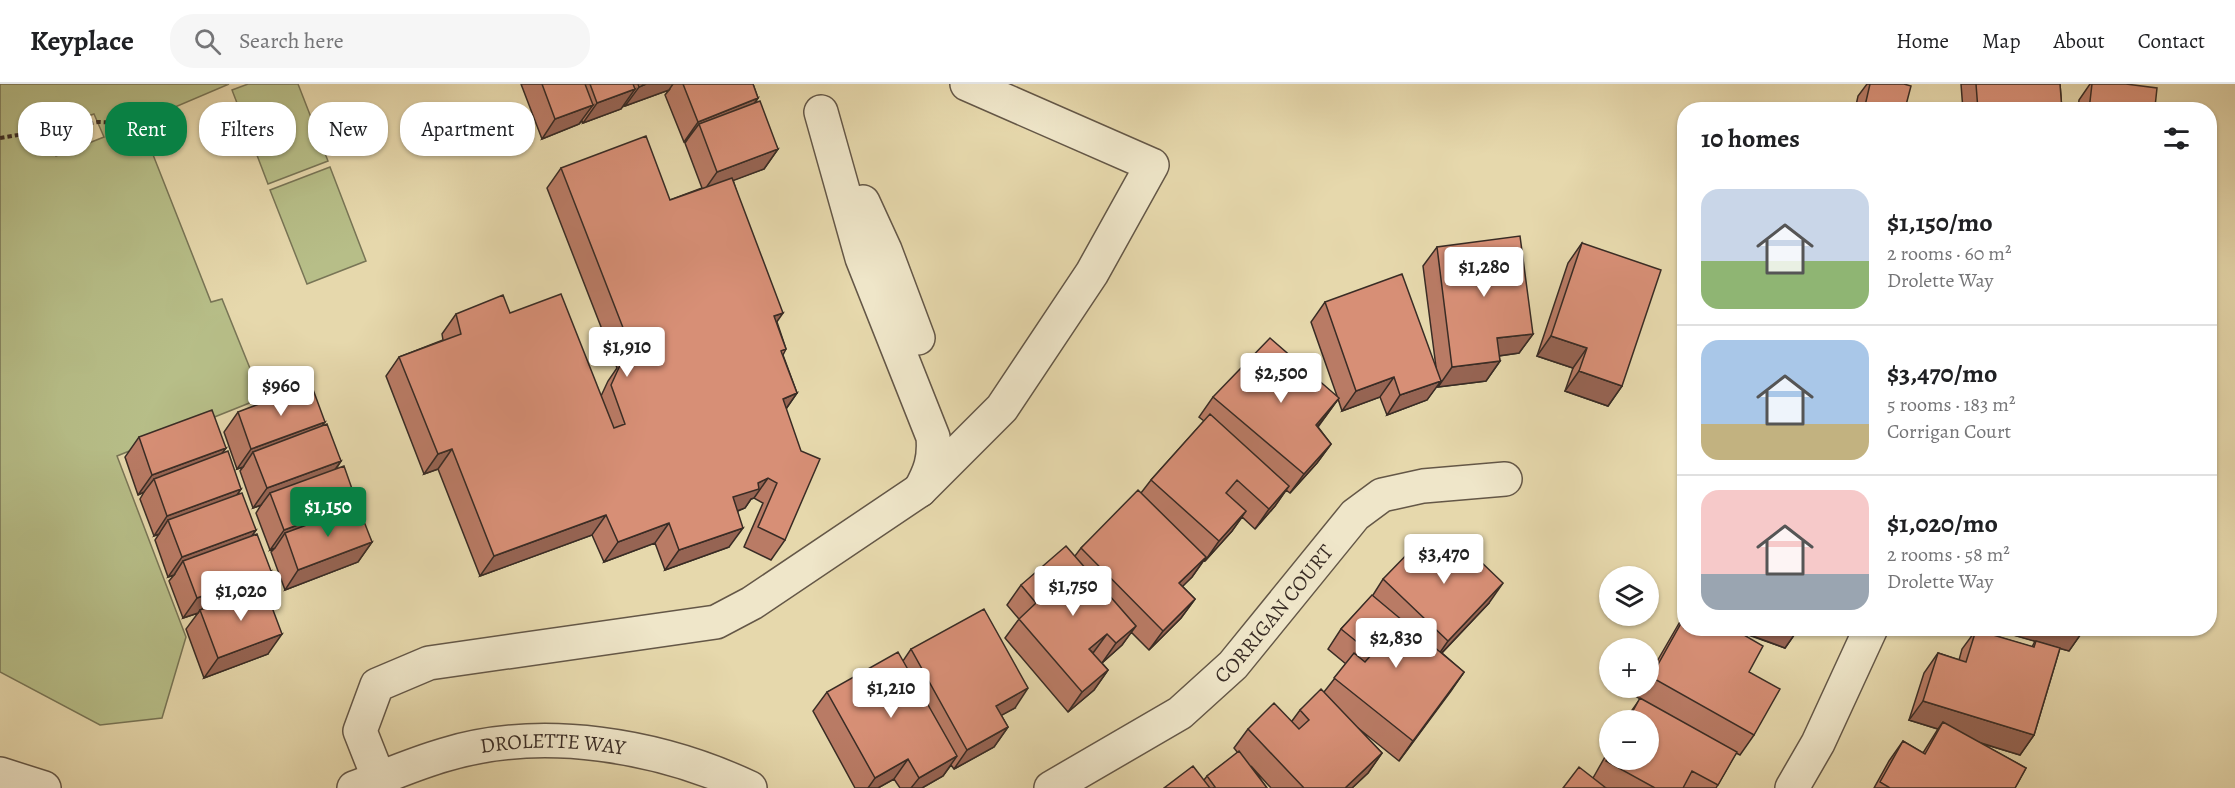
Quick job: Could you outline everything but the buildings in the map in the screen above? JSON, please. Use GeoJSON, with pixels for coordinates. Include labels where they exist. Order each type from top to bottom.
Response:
{"type":"FeatureCollection","features":[{"type":"Feature","properties":{"kind":"street"},"geometry":{"type":"LineString","coordinates":[[366,783],[360,731],[377,685],[429,663],[716,622],[752,603],[920,490],[1002,408],[1092,273],[1152,165],[967,84]]}},
{"type":"Feature","properties":{"kind":"street"},"geometry":{"type":"LineString","coordinates":[[821,98],[885,250],[960,450]]}},
{"type":"Feature","properties":{"kind":"street"},"geometry":{"type":"LineString","coordinates":[[821,98],[862,258],[933,437],[934,454],[931,471],[920,490]]}},
{"type":"Feature","properties":{"kind":"street","name":"CORRIGAN COURT"},"geometry":{"type":"LineString","coordinates":[[1051,788],[1180,713],[1233,665],[1355,515],[1382,495],[1424,486],[1505,479]]}},
{"type":"Feature","properties":{"kind":"street"},"geometry":{"type":"LineString","coordinates":[[1792,788],[1818,743],[1866,636]]}},
{"type":"Feature","properties":{"kind":"street","name":"DROLETTE WAY"},"geometry":{"type":"LineString","coordinates":[[366,783],[444,754],[498,744],[538,742],[628,748],[714,771],[750,788]]}},
{"type":"Feature","properties":{"kind":"street"},"geometry":{"type":"LineString","coordinates":[[0,774],[44,788]]}},
{"type":"Feature","properties":{"kind":"path"},"geometry":{"type":"LineString","coordinates":[[0,138],[105,122]]}},
{"type":"Feature","properties":{"kind":"green space"},"geometry":{"type":"Polygon","coordinates":[[[0,84],[229,84],[187,102],[105,102],[105,156],[154,156],[211,302],[222,299],[262,398],[117,456],[186,637],[162,718],[100,725],[0,672],[0,84]]]}},
{"type":"Feature","properties":{"kind":"green space"},"geometry":{"type":"Polygon","coordinates":[[[248,84],[298,84],[308,110],[308,156],[326,156],[328,161],[268,184],[257,156],[296,156],[296,102],[237,102],[232,90],[248,84]]]}},
{"type":"Feature","properties":{"kind":"green space"},"geometry":{"type":"Polygon","coordinates":[[[330,167],[366,261],[307,284],[270,190],[330,167]]]}}]}
